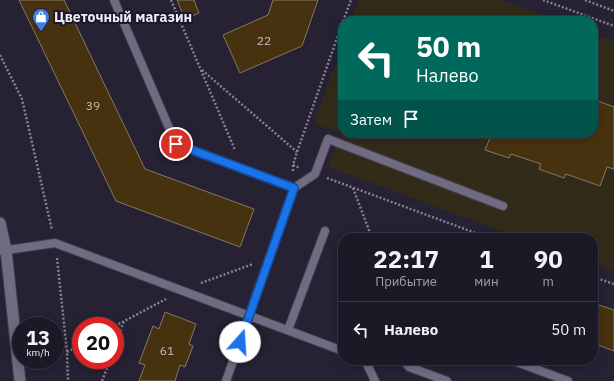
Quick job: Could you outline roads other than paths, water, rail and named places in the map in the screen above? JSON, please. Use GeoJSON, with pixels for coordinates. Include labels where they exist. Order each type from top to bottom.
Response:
{"type":"FeatureCollection","features":[{"type":"Feature","properties":{"kind":"main road"},"geometry":{"type":"LineString","coordinates":[[0,223],[20,381]]}},
{"type":"Feature","properties":{"kind":"lane"},"geometry":{"type":"LineString","coordinates":[[114,0],[176,144],[244,171],[294,188]]}},
{"type":"Feature","properties":{"kind":"lane"},"geometry":{"type":"LineString","coordinates":[[226,381],[294,188],[315,174],[328,139],[503,206]]}},
{"type":"Feature","properties":{"kind":"lane"},"geometry":{"type":"LineString","coordinates":[[288,330],[325,231]]}},
{"type":"Feature","properties":{"kind":"lane"},"geometry":{"type":"LineString","coordinates":[[3,250],[56,243],[338,349]]}},
{"type":"Feature","properties":{"kind":"lane"},"geometry":{"type":"LineString","coordinates":[[368,365],[376,381]]}},
{"type":"Feature","properties":{"kind":"lane"},"geometry":{"type":"LineString","coordinates":[[407,365],[409,367],[447,381]]}},
{"type":"Feature","properties":{"kind":"lane"},"geometry":{"type":"LineString","coordinates":[[525,365],[568,381]]}},
{"type":"Feature","properties":{"kind":"place","name":"Цветочный магазин"},"geometry":{"type":"Point","coordinates":[41,32]}}]}
